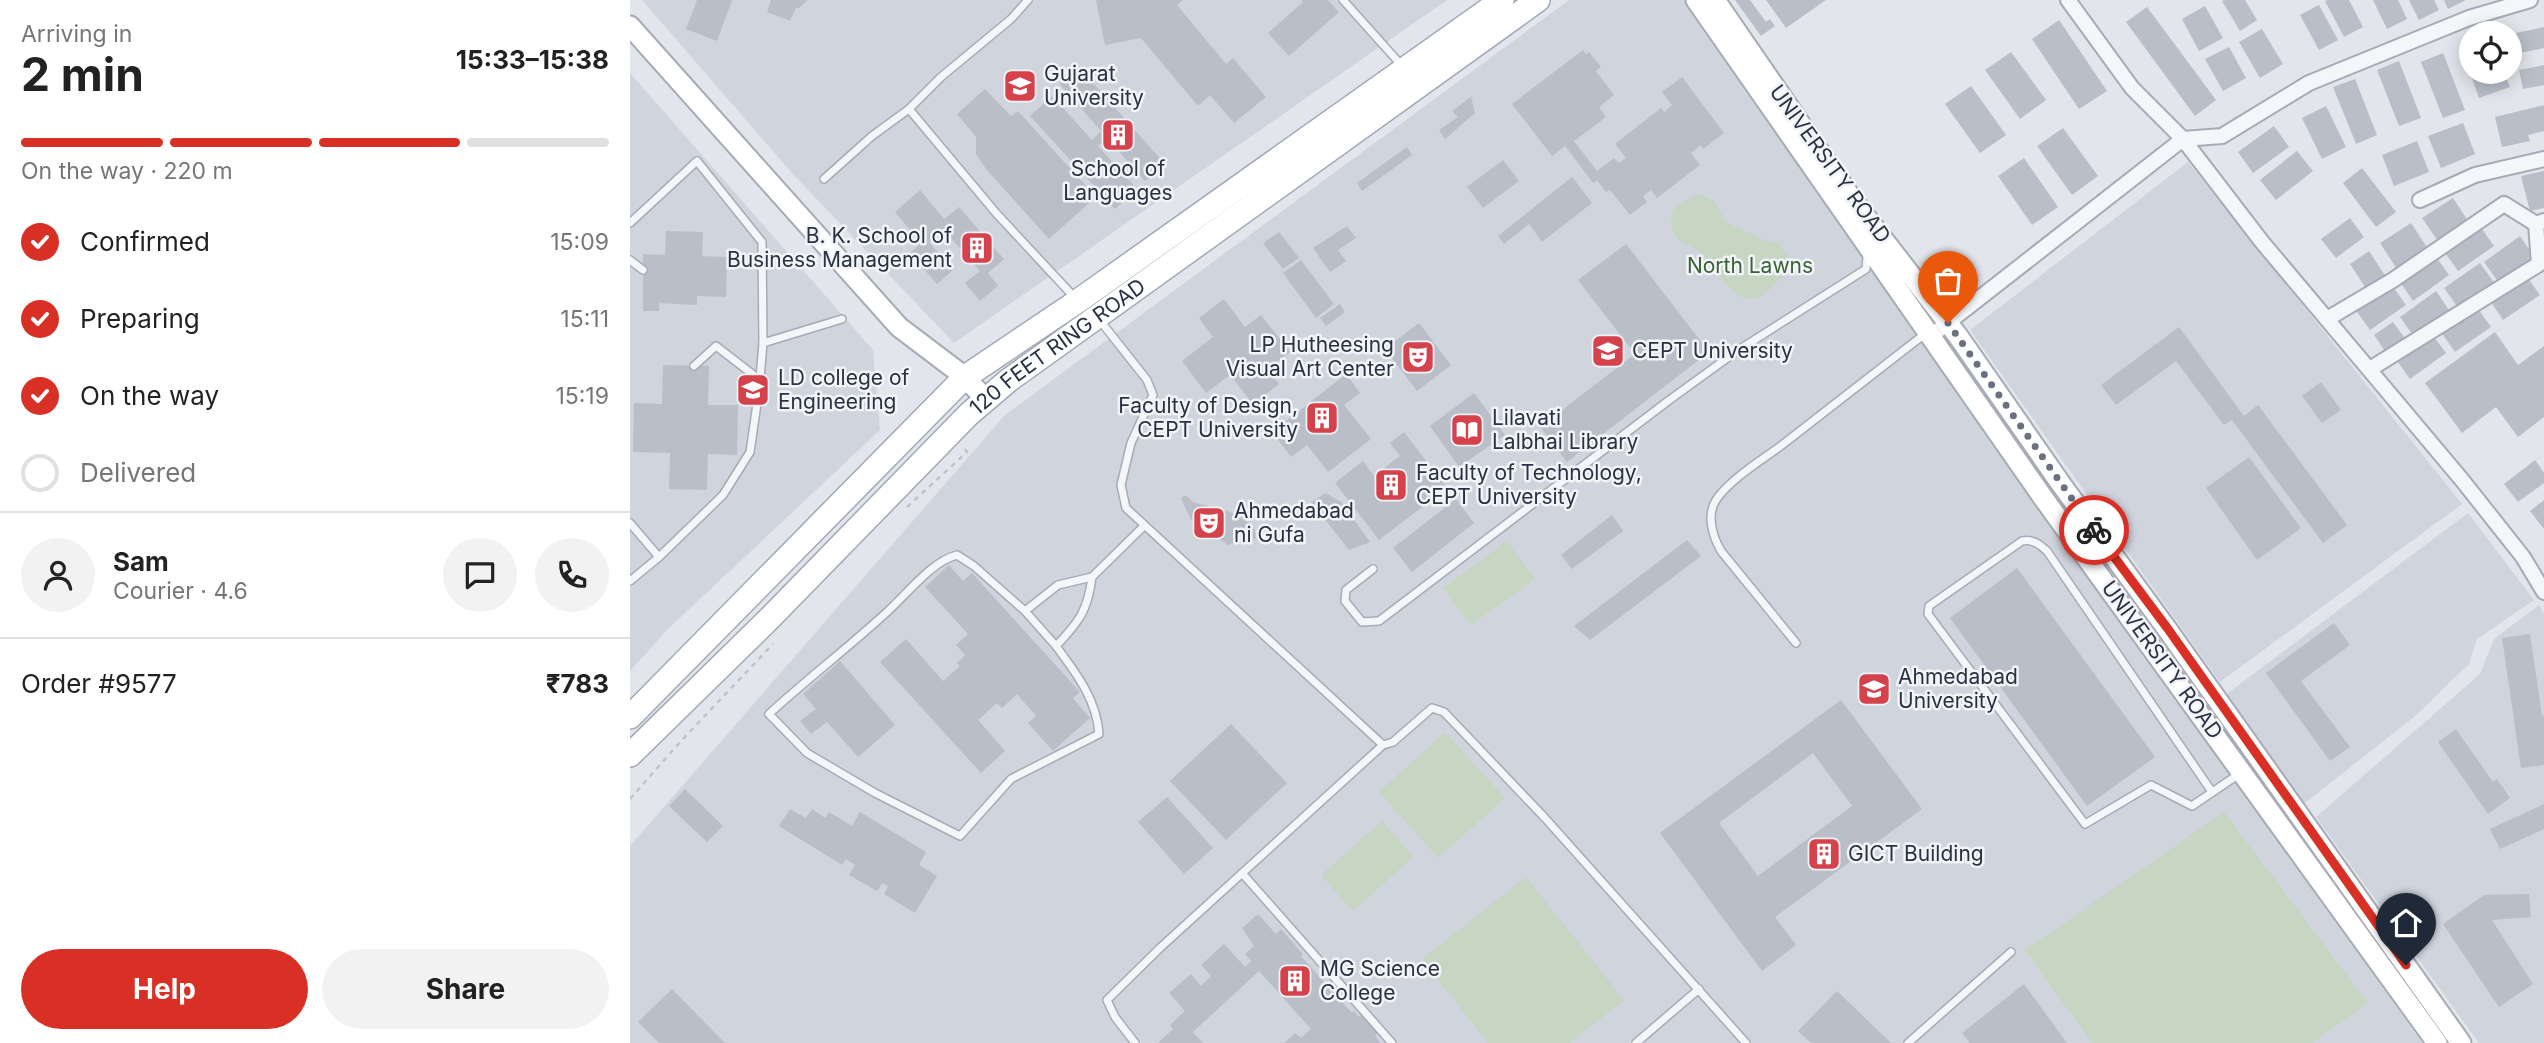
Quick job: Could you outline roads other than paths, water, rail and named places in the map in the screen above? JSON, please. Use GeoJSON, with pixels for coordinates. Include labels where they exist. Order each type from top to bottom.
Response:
{"type":"FeatureCollection","features":[{"type":"Feature","properties":{"kind":"main road","name":"120 FEET RING ROAD"},"geometry":{"type":"LineString","coordinates":[[630,717],[965,377],[1078,301],[1502,0]]}},
{"type":"Feature","properties":{"kind":"main road","name":"120 FEET RING ROAD"},"geometry":{"type":"LineString","coordinates":[[630,755],[1009,380],[1538,0]]}},
{"type":"Feature","properties":{"kind":"street","name":"UNIVERSITY ROAD"},"geometry":{"type":"LineString","coordinates":[[1696,0],[2044,499],[2437,1043]]}},
{"type":"Feature","properties":{"kind":"street","name":"UNIVERSITY ROAD"},"geometry":{"type":"LineString","coordinates":[[1715,0],[1852,199],[1948,323],[2461,1043]]}},
{"type":"Feature","properties":{"kind":"street"},"geometry":{"type":"LineString","coordinates":[[2068,0],[2132,88],[2183,139],[2262,242],[2514,546],[2544,593]]}},
{"type":"Feature","properties":{"kind":"street"},"geometry":{"type":"LineString","coordinates":[[1929,334],[1948,323],[2183,139],[2222,136],[2309,83],[2469,18],[2530,0]]}},
{"type":"Feature","properties":{"kind":"street"},"geometry":{"type":"LineString","coordinates":[[630,26],[899,327],[965,377],[986,400]]}},
{"type":"Feature","properties":{"kind":"street"},"geometry":{"type":"LineString","coordinates":[[2420,200],[2475,176],[2544,159]]}},
{"type":"Feature","properties":{"kind":"street"},"geometry":{"type":"LineString","coordinates":[[2327,319],[2393,280],[2504,204],[2540,222],[2539,264],[2370,369]]}},
{"type":"Feature","properties":{"kind":"lane"},"geometry":{"type":"LineString","coordinates":[[824,179],[872,136],[909,109],[941,77],[1011,19],[1028,0]]}},
{"type":"Feature","properties":{"kind":"lane"},"geometry":{"type":"LineString","coordinates":[[1343,0],[1405,71]]}},
{"type":"Feature","properties":{"kind":"lane"},"geometry":{"type":"LineString","coordinates":[[909,109],[996,213],[1078,301]]}},
{"type":"Feature","properties":{"kind":"lane"},"geometry":{"type":"LineString","coordinates":[[630,223],[697,161],[762,242],[763,343],[750,452],[723,495],[630,581]]}},
{"type":"Feature","properties":{"kind":"lane"},"geometry":{"type":"LineString","coordinates":[[1373,569],[1346,590],[1345,601],[1362,622],[1379,621],[1737,351],[1866,269],[1867,257],[1872,254]]}},
{"type":"Feature","properties":{"kind":"lane"},"geometry":{"type":"LineString","coordinates":[[630,260],[643,270]]}},
{"type":"Feature","properties":{"kind":"lane"},"geometry":{"type":"LineString","coordinates":[[1097,316],[1147,380],[1153,396],[1131,443],[1121,485],[1126,509],[1383,745]]}},
{"type":"Feature","properties":{"kind":"lane"},"geometry":{"type":"LineString","coordinates":[[763,343],[842,319]]}},
{"type":"Feature","properties":{"kind":"lane"},"geometry":{"type":"LineString","coordinates":[[1796,643],[1715,540],[1712,522],[1716,501],[1765,458],[1929,334]]}},
{"type":"Feature","properties":{"kind":"lane"},"geometry":{"type":"LineString","coordinates":[[694,366],[716,346],[760,380]]}},
{"type":"Feature","properties":{"kind":"lane"},"geometry":{"type":"LineString","coordinates":[[630,523],[659,557]]}},
{"type":"Feature","properties":{"kind":"lane"},"geometry":{"type":"LineString","coordinates":[[1025,611],[1058,585],[1092,578],[1144,526]]}},
{"type":"Feature","properties":{"kind":"lane"},"geometry":{"type":"LineString","coordinates":[[2212,792],[2109,640],[2038,542],[2022,541],[1929,606],[1928,614],[2085,824],[2151,785],[2192,806],[2243,772]]}},
{"type":"Feature","properties":{"kind":"lane"},"geometry":{"type":"LineString","coordinates":[[957,555],[974,566],[1025,611],[1056,646],[1079,678],[1098,715],[1099,734],[1011,779],[961,836],[874,793],[807,753],[769,714],[949,556],[957,555]]}},
{"type":"Feature","properties":{"kind":"lane"},"geometry":{"type":"LineString","coordinates":[[1056,646],[1079,622],[1089,602],[1092,578]]}},
{"type":"Feature","properties":{"kind":"lane"},"geometry":{"type":"LineString","coordinates":[[1135,1043],[1115,1017],[1107,1000],[1161,947],[1383,745],[1393,742],[1432,708],[1444,712],[1536,808],[1746,1043]]}},
{"type":"Feature","properties":{"kind":"lane"},"geometry":{"type":"LineString","coordinates":[[1242,873],[1392,1043]]}},
{"type":"Feature","properties":{"kind":"lane"},"geometry":{"type":"LineString","coordinates":[[1908,1043],[2011,952]]}},
{"type":"Feature","properties":{"kind":"lane"},"geometry":{"type":"LineString","coordinates":[[1636,1043],[1699,989]]}},
{"type":"Feature","properties":{"kind":"place","name":"Gujarat University"},"geometry":{"type":"Point","coordinates":[1020,86]}},
{"type":"Feature","properties":{"kind":"place","name":"School of Languages"},"geometry":{"type":"Point","coordinates":[1118,135]}},
{"type":"Feature","properties":{"kind":"place","name":"B. K. School of Business Management"},"geometry":{"type":"Point","coordinates":[977,248]}},
{"type":"Feature","properties":{"kind":"place","name":"CEPT University"},"geometry":{"type":"Point","coordinates":[1608,351]}},
{"type":"Feature","properties":{"kind":"place","name":"LP Hutheesing Visual Art Center"},"geometry":{"type":"Point","coordinates":[1418,357]}},
{"type":"Feature","properties":{"kind":"place","name":"LD college of Engineering"},"geometry":{"type":"Point","coordinates":[753,390]}},
{"type":"Feature","properties":{"kind":"place","name":"Faculty of Design, CEPT University"},"geometry":{"type":"Point","coordinates":[1322,418]}},
{"type":"Feature","properties":{"kind":"place","name":"Lilavati Lalbhai Library"},"geometry":{"type":"Point","coordinates":[1467,430]}},
{"type":"Feature","properties":{"kind":"place","name":"Faculty of Technology, CEPT University"},"geometry":{"type":"Point","coordinates":[1391,485]}},
{"type":"Feature","properties":{"kind":"place","name":"Ahmedabad ni Gufa"},"geometry":{"type":"Point","coordinates":[1209,523]}},
{"type":"Feature","properties":{"kind":"place","name":"Ahmedabad University"},"geometry":{"type":"Point","coordinates":[1874,689]}},
{"type":"Feature","properties":{"kind":"place","name":"GICT Building"},"geometry":{"type":"Point","coordinates":[1824,854]}},
{"type":"Feature","properties":{"kind":"place","name":"MG Science College"},"geometry":{"type":"Point","coordinates":[1295,981]}},
{"type":"Feature","properties":{"kind":"park label","name":"North Lawns"},"geometry":{"type":"Point","coordinates":[1750,266]}}]}
